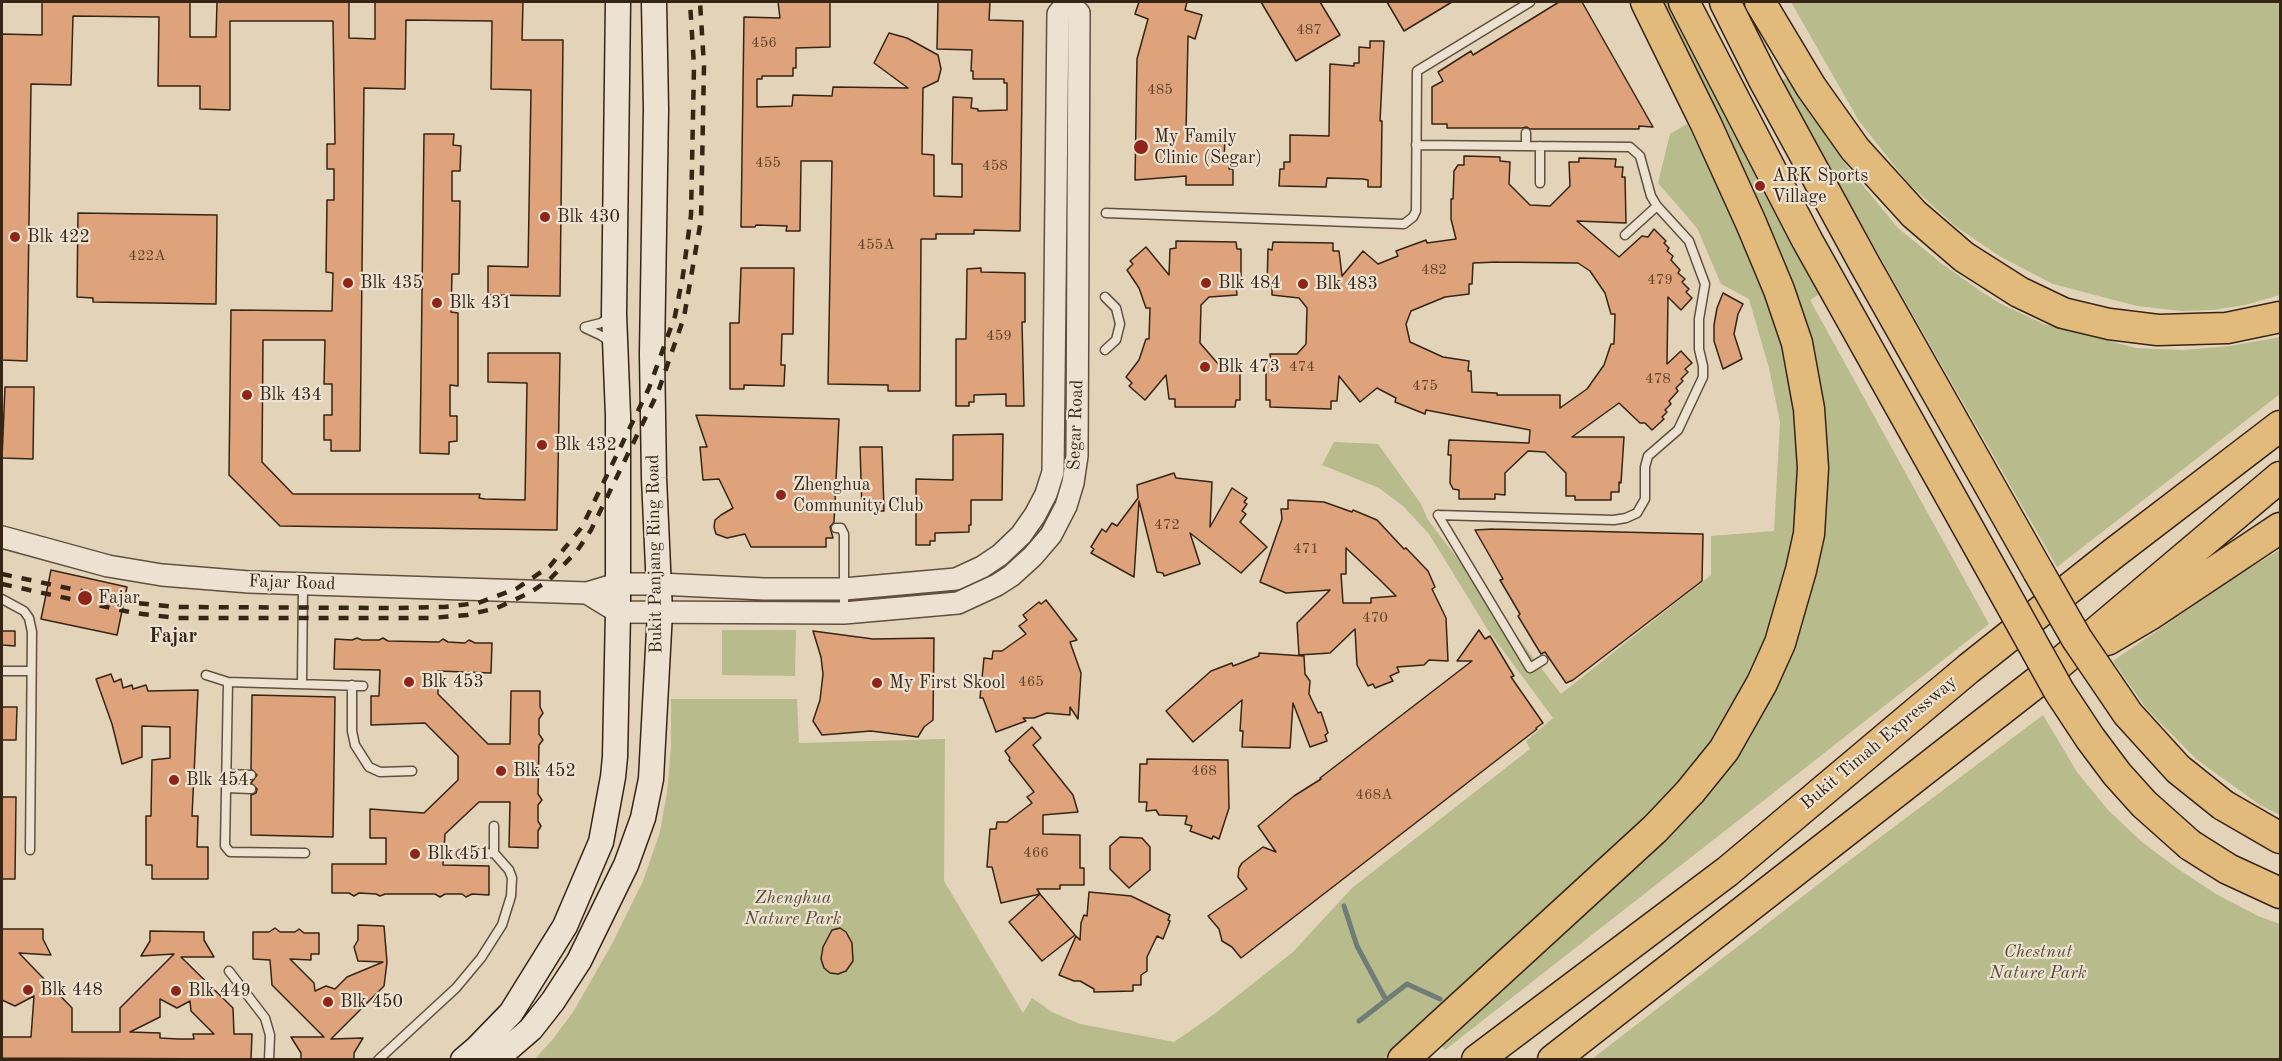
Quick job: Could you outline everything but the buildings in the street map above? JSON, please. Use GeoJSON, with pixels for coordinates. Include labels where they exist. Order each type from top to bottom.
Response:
{"type":"FeatureCollection","features":[{"type":"Feature","properties":{"kind":"highway"},"geometry":{"type":"LineString","coordinates":[[1403,1059],[1655,830],[1690,792],[1724,750],[1745,716],[1780,643],[1802,570],[1809,534],[1813,456],[1809,409],[1797,343],[1779,290],[1751,223],[1706,124],[1646,2]]}},
{"type":"Feature","properties":{"kind":"highway"},"geometry":{"type":"LineString","coordinates":[[1684,2],[1807,240],[2059,692],[2117,774],[2144,804],[2190,844],[2228,869],[2280,893]]}},
{"type":"Feature","properties":{"kind":"highway"},"geometry":{"type":"LineString","coordinates":[[1725,2],[1764,80],[1871,275],[2077,639],[2128,714],[2178,769],[2223,805],[2280,837]]}},
{"type":"Feature","properties":{"kind":"highway"},"geometry":{"type":"LineString","coordinates":[[1760,2],[1811,87],[1855,149],[1923,222],[1964,257],[2019,292],[2063,313],[2109,324],[2158,330],[2227,328],[2280,317]]}},
{"type":"Feature","properties":{"kind":"highway","name":"Bukit Timah Expressway"},"geometry":{"type":"LineString","coordinates":[[1477,1059],[1728,871],[1968,669],[2114,553],[2280,426]]}},
{"type":"Feature","properties":{"kind":"highway"},"geometry":{"type":"LineString","coordinates":[[1553,1059],[2042,678],[2280,477]]}},
{"type":"Feature","properties":{"kind":"highway"},"geometry":{"type":"LineString","coordinates":[[2042,678],[2151,614],[2280,528]]}},
{"type":"Feature","properties":{"kind":"main road"},"geometry":{"type":"LineString","coordinates":[[618,12],[655,12]]}},
{"type":"Feature","properties":{"kind":"main road","name":"Bukit Panjang Ring Road"},"geometry":{"type":"LineString","coordinates":[[463,1059],[511,1013],[565,926],[601,842],[615,757],[618,416],[614,314],[618,12]]}},
{"type":"Feature","properties":{"kind":"main road","name":"Bukit Panjang Ring Road"},"geometry":{"type":"LineString","coordinates":[[495,1059],[531,1029],[554,1001],[579,961],[626,865],[643,818],[651,779],[660,612],[654,478],[652,354],[655,12]]}},
{"type":"Feature","properties":{"kind":"street","name":"Segar Road"},"geometry":{"type":"LineString","coordinates":[[617,584],[844,589],[956,579],[982,567],[1000,555],[1021,535],[1046,494],[1053,472],[1055,455],[1058,14],[1068,2],[1079,13],[1077,456],[1073,483],[1066,506],[1051,535],[1011,576],[958,603],[844,613],[618,612]]}},
{"type":"Feature","properties":{"kind":"street","name":"Fajar Road"},"geometry":{"type":"LineString","coordinates":[[2,537],[108,566],[162,575],[249,582],[587,593],[617,584]]}},
{"type":"Feature","properties":{"kind":"street","name":"Fajar Road"},"geometry":{"type":"LineString","coordinates":[[587,593],[618,612]]}},
{"type":"Feature","properties":{"kind":"lane"},"geometry":{"type":"LineString","coordinates":[[1107,213],[1404,224],[1413,217],[1416,211],[1416,71],[1530,2]]}},
{"type":"Feature","properties":{"kind":"lane"},"geometry":{"type":"LineString","coordinates":[[1526,134],[1526,146]]}},
{"type":"Feature","properties":{"kind":"lane"},"geometry":{"type":"LineString","coordinates":[[1416,145],[1630,147],[1640,156],[1651,196],[1657,206],[1689,241],[1704,280],[1705,289],[1699,317],[1699,350],[1704,373],[1678,430],[1648,456],[1645,467],[1646,493],[1641,509],[1626,518],[1614,520],[1438,515],[1530,668],[1543,660]]}},
{"type":"Feature","properties":{"kind":"lane"},"geometry":{"type":"LineString","coordinates":[[1540,146],[1540,183]]}},
{"type":"Feature","properties":{"kind":"lane"},"geometry":{"type":"LineString","coordinates":[[1625,235],[1657,206]]}},
{"type":"Feature","properties":{"kind":"lane"},"geometry":{"type":"LineString","coordinates":[[1105,297],[1116,308],[1120,324],[1116,340],[1105,350]]}},
{"type":"Feature","properties":{"kind":"lane"},"geometry":{"type":"LineString","coordinates":[[836,528],[841,528],[844,534],[844,613]]}},
{"type":"Feature","properties":{"kind":"lane"},"geometry":{"type":"LineString","coordinates":[[302,683],[303,583]]}},
{"type":"Feature","properties":{"kind":"lane"},"geometry":{"type":"LineString","coordinates":[[2,599],[20,607],[29,618],[32,632],[30,850]]}},
{"type":"Feature","properties":{"kind":"lane"},"geometry":{"type":"LineString","coordinates":[[2,671],[31,671]]}},
{"type":"Feature","properties":{"kind":"lane"},"geometry":{"type":"LineString","coordinates":[[206,675],[228,682],[363,686]]}},
{"type":"Feature","properties":{"kind":"lane"},"geometry":{"type":"LineString","coordinates":[[228,682],[225,842],[227,849],[230,852],[305,853]]}},
{"type":"Feature","properties":{"kind":"lane"},"geometry":{"type":"LineString","coordinates":[[352,686],[352,731],[355,745],[369,767],[380,772],[412,771]]}},
{"type":"Feature","properties":{"kind":"lane"},"geometry":{"type":"LineString","coordinates":[[226,774],[251,775]]}},
{"type":"Feature","properties":{"kind":"lane"},"geometry":{"type":"LineString","coordinates":[[226,788],[251,789]]}},
{"type":"Feature","properties":{"kind":"lane"},"geometry":{"type":"LineString","coordinates":[[494,826],[494,853]]}},
{"type":"Feature","properties":{"kind":"lane"},"geometry":{"type":"LineString","coordinates":[[378,1059],[456,988],[496,937],[507,913],[512,878],[505,863],[494,853],[461,854]]}},
{"type":"Feature","properties":{"kind":"lane"},"geometry":{"type":"LineString","coordinates":[[229,971],[265,1018],[270,1035],[269,1059]]}},
{"type":"Feature","properties":{"kind":"green space"},"geometry":{"type":"Polygon","coordinates":[[[1631,2],[1702,2],[1845,278],[1810,300],[1989,624],[1445,1050],[1436,1040],[1563,922],[1787,651],[1808,344],[1631,2]]]}},
{"type":"Feature","properties":{"kind":"green space"},"geometry":{"type":"Polygon","coordinates":[[[1791,2],[2280,2],[2280,295],[2245,305],[2213,310],[2182,311],[2137,306],[2053,284],[2001,257],[1955,226],[1909,184],[1859,121],[1791,2]]]}},
{"type":"Feature","properties":{"kind":"green space"},"geometry":{"type":"Polygon","coordinates":[[[1786,78],[1846,165],[1898,228],[1982,292],[2001,304],[2044,324],[2136,348],[2184,350],[2230,346],[2280,337],[2280,394],[2057,567],[1780,82],[1786,78]]]}},
{"type":"Feature","properties":{"kind":"green space","name":"Zhenghua Nature Park"},"geometry":{"type":"Polygon","coordinates":[[[1687,124],[1740,232],[1766,293],[1784,349],[1796,412],[1799,469],[1795,533],[1783,585],[1765,644],[1719,735],[1657,809],[1562,899],[1383,1059],[534,1060],[573,1012],[612,944],[643,881],[660,832],[667,792],[671,747],[671,699],[797,699],[799,743],[945,739],[944,881],[1023,1013],[1032,998],[1052,1012],[1080,1024],[1174,1042],[1213,1015],[1293,952],[1352,888],[1530,749],[1526,741],[1553,718],[1488,630],[1429,534],[1403,506],[1379,488],[1322,465],[1334,442],[1378,444],[1421,504],[1428,520],[1561,694],[1711,575],[1711,536],[1774,531],[1780,422],[1769,368],[1749,299],[1721,284],[1697,228],[1658,183],[1670,134],[1687,124]]]}},
{"type":"Feature","properties":{"kind":"green space"},"geometry":{"type":"Polygon","coordinates":[[[2280,550],[2280,815],[2260,805],[2196,759],[2146,708],[2113,661],[2241,573],[2280,550]]]}},
{"type":"Feature","properties":{"kind":"green space"},"geometry":{"type":"Polygon","coordinates":[[[722,630],[796,630],[795,676],[722,675],[722,630]]]}},
{"type":"Feature","properties":{"kind":"green space","name":"Chestnut Nature Park"},"geometry":{"type":"Polygon","coordinates":[[[2043,715],[2077,772],[2108,810],[2142,842],[2216,894],[2258,916],[2280,924],[2280,1059],[1592,1059],[1842,866],[2043,715]]]}},
{"type":"Feature","properties":{"kind":"waterway"},"geometry":{"type":"LineString","coordinates":[[1344,906],[1357,946],[1386,1000]]}},
{"type":"Feature","properties":{"kind":"waterway"},"geometry":{"type":"LineString","coordinates":[[1359,1021],[1407,984],[1440,999]]}},
{"type":"Feature","properties":{"kind":"railway"},"geometry":{"type":"LineString","coordinates":[[2,574],[137,603],[177,607],[395,608],[444,607],[478,603],[516,589],[550,566],[582,527],[649,388],[675,316],[691,215],[694,66],[690,2]]}},
{"type":"Feature","properties":{"kind":"railway"},"geometry":{"type":"LineString","coordinates":[[2,584],[134,613],[177,618],[431,618],[467,615],[497,608],[531,592],[550,579],[577,551],[591,530],[658,392],[684,317],[701,220],[704,66],[700,2]]}},
{"type":"Feature","properties":{"kind":"place","name":"My Family Clinic (Segar)"},"geometry":{"type":"Point","coordinates":[1141,147]}},
{"type":"Feature","properties":{"kind":"place","name":"ARK Sports Village"},"geometry":{"type":"Point","coordinates":[1760,186]}},
{"type":"Feature","properties":{"kind":"place","name":"Blk 430"},"geometry":{"type":"Point","coordinates":[545,217]}},
{"type":"Feature","properties":{"kind":"place","name":"Blk 422"},"geometry":{"type":"Point","coordinates":[15,237]}},
{"type":"Feature","properties":{"kind":"place","name":"Blk 435"},"geometry":{"type":"Point","coordinates":[348,283]}},
{"type":"Feature","properties":{"kind":"place","name":"Blk 484"},"geometry":{"type":"Point","coordinates":[1206,283]}},
{"type":"Feature","properties":{"kind":"place","name":"Blk 483"},"geometry":{"type":"Point","coordinates":[1303,284]}},
{"type":"Feature","properties":{"kind":"place","name":"Blk 431"},"geometry":{"type":"Point","coordinates":[437,303]}},
{"type":"Feature","properties":{"kind":"place","name":"Blk 473"},"geometry":{"type":"Point","coordinates":[1205,367]}},
{"type":"Feature","properties":{"kind":"place","name":"Blk 434"},"geometry":{"type":"Point","coordinates":[247,395]}},
{"type":"Feature","properties":{"kind":"place","name":"Blk 432"},"geometry":{"type":"Point","coordinates":[542,445]}},
{"type":"Feature","properties":{"kind":"place","name":"Zhenghua Community Club"},"geometry":{"type":"Point","coordinates":[781,495]}},
{"type":"Feature","properties":{"kind":"place","name":"Fajar"},"geometry":{"type":"Point","coordinates":[85,598]}},
{"type":"Feature","properties":{"kind":"place","name":"Blk 453"},"geometry":{"type":"Point","coordinates":[409,682]}},
{"type":"Feature","properties":{"kind":"place","name":"My First Skool"},"geometry":{"type":"Point","coordinates":[877,683]}},
{"type":"Feature","properties":{"kind":"place","name":"Blk 452"},"geometry":{"type":"Point","coordinates":[501,771]}},
{"type":"Feature","properties":{"kind":"place","name":"Blk 454"},"geometry":{"type":"Point","coordinates":[174,780]}},
{"type":"Feature","properties":{"kind":"place","name":"Blk 451"},"geometry":{"type":"Point","coordinates":[415,854]}},
{"type":"Feature","properties":{"kind":"place","name":"Blk 448"},"geometry":{"type":"Point","coordinates":[28,990]}},
{"type":"Feature","properties":{"kind":"place","name":"Blk 449"},"geometry":{"type":"Point","coordinates":[176,991]}},
{"type":"Feature","properties":{"kind":"place","name":"Blk 450"},"geometry":{"type":"Point","coordinates":[328,1002]}},
{"type":"Feature","properties":{"kind":"district","name":"Fajar"},"geometry":{"type":"Point","coordinates":[173,637]}}]}
